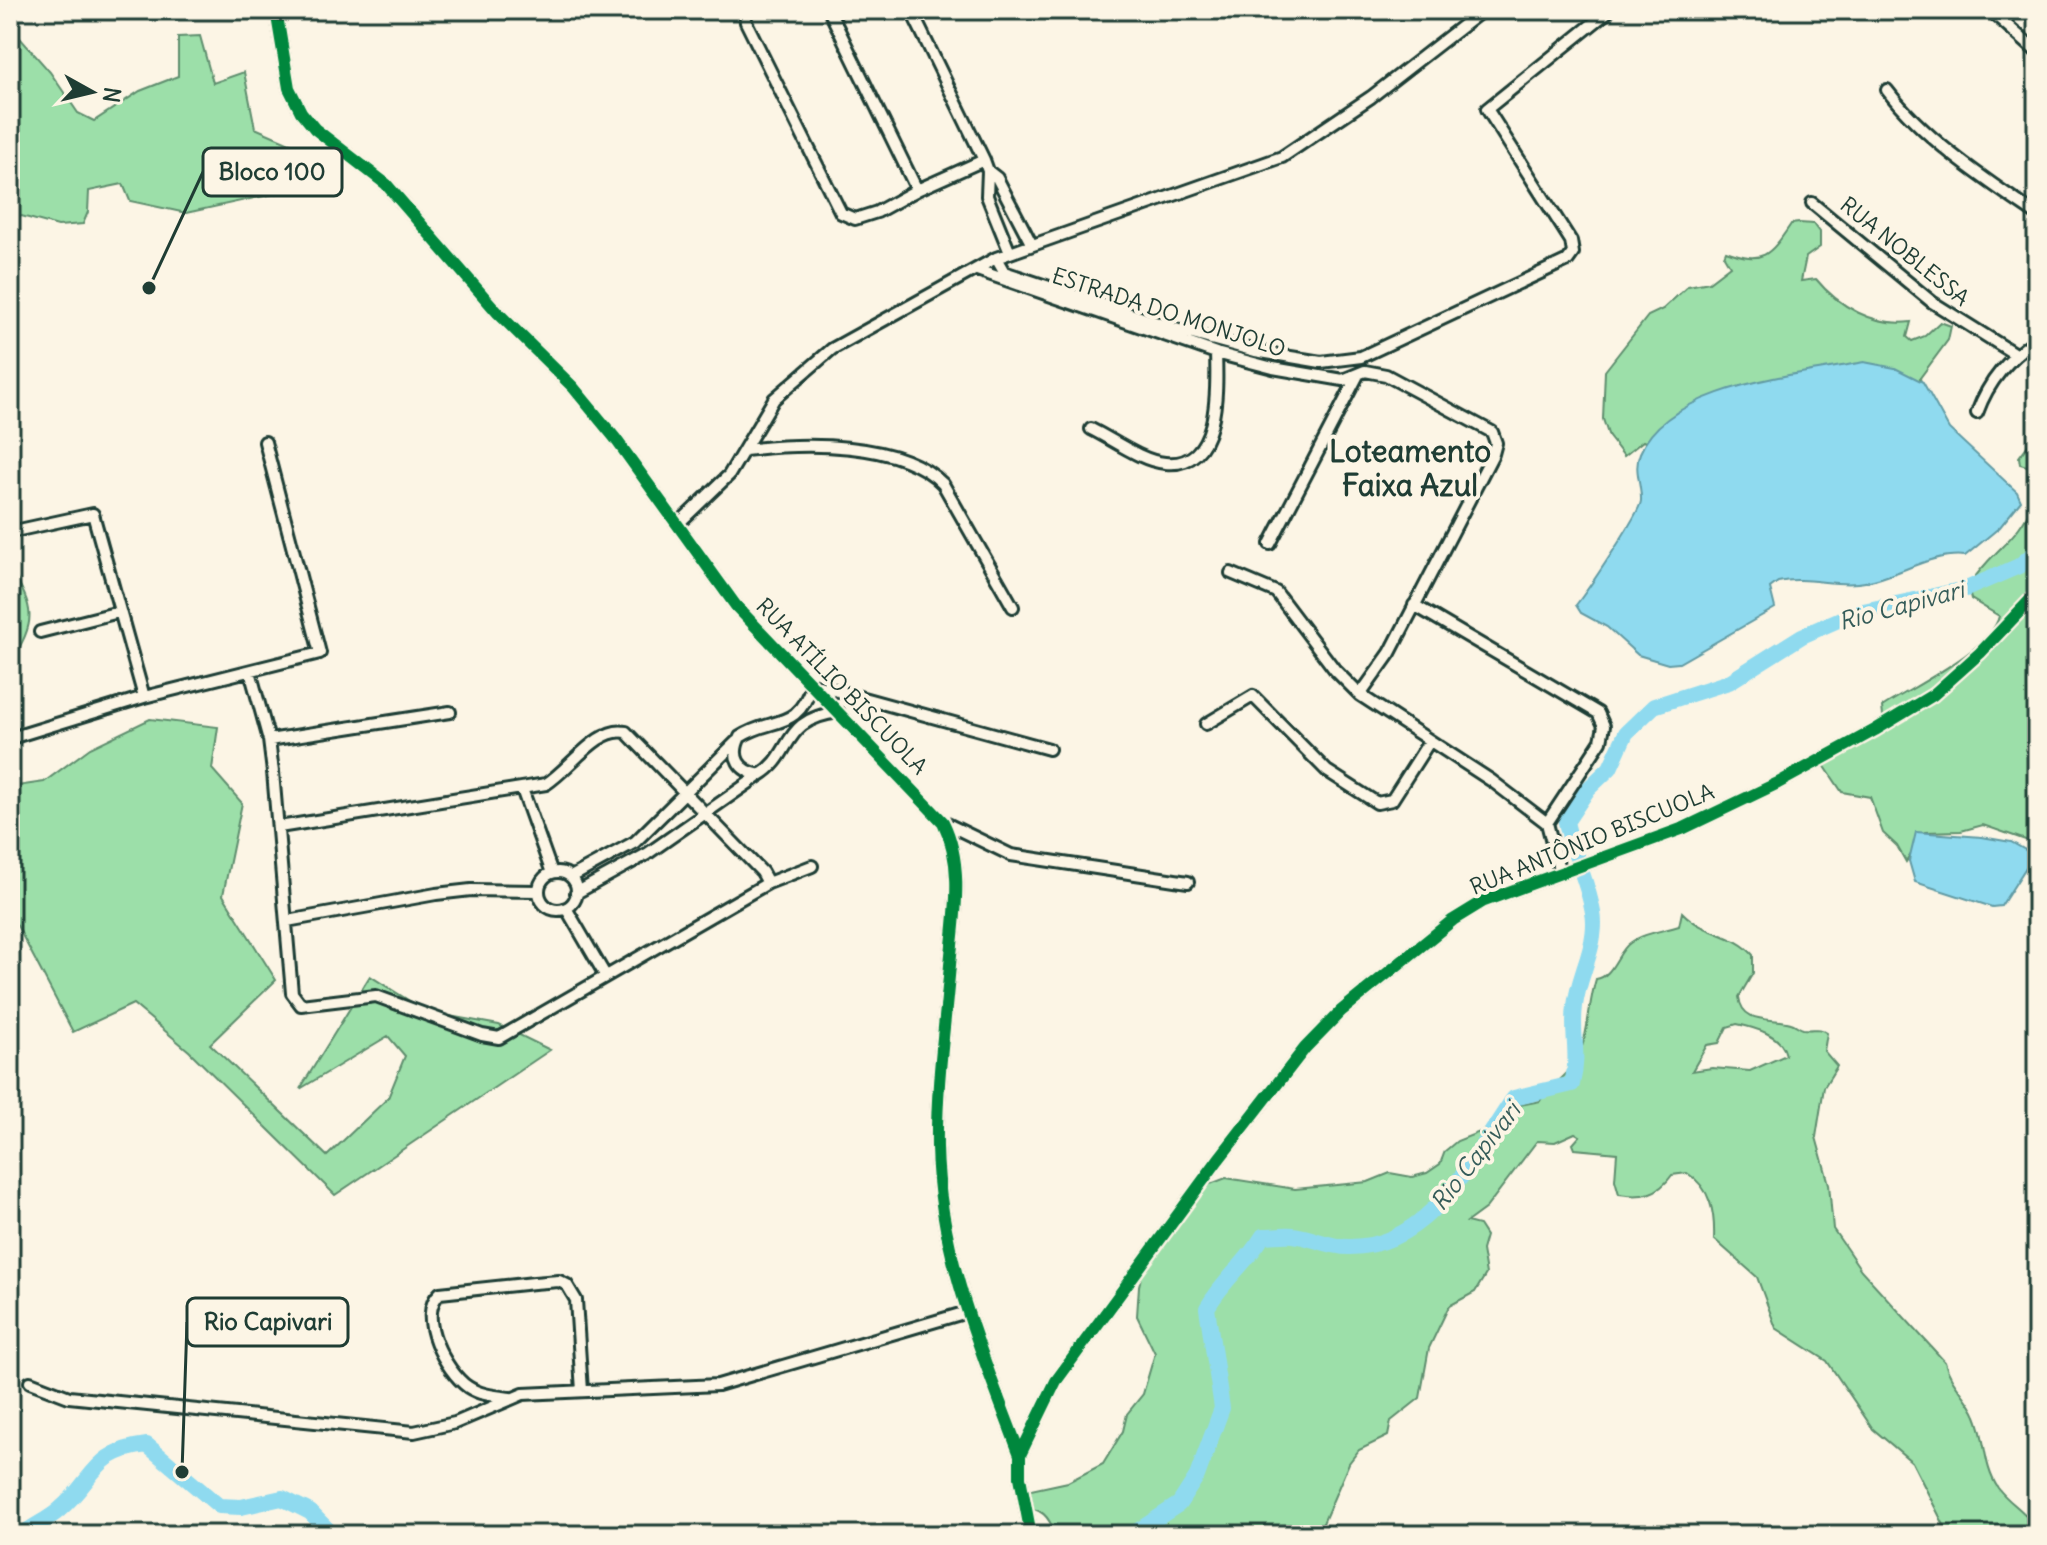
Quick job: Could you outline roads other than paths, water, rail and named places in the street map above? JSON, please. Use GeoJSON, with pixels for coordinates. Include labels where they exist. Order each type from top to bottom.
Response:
{"type":"FeatureCollection","features":[{"type":"Feature","properties":{"kind":"street","name":"RUA ATÍLIO BISCUOLA"},"geometry":{"type":"LineString","coordinates":[[276,10],[286,74],[301,112],[315,129],[386,184],[498,313],[573,387],[678,524],[736,606],[943,822],[956,865],[937,1148],[949,1247],[967,1312],[1020,1455],[1020,1477],[1031,1535]]}},
{"type":"Feature","properties":{"kind":"street"},"geometry":{"type":"LineString","coordinates":[[745,10],[746,22],[841,213],[855,219],[877,212],[917,190],[986,166]]}},
{"type":"Feature","properties":{"kind":"street"},"geometry":{"type":"LineString","coordinates":[[829,10],[917,190]]}},
{"type":"Feature","properties":{"kind":"street"},"geometry":{"type":"LineString","coordinates":[[911,10],[986,166],[997,178],[1032,245]]}},
{"type":"Feature","properties":{"kind":"street"},"geometry":{"type":"LineString","coordinates":[[678,524],[729,475],[774,399],[794,378],[832,349],[996,258],[1282,157],[1371,97],[1483,10]]}},
{"type":"Feature","properties":{"kind":"street"},"geometry":{"type":"LineString","coordinates":[[996,258],[1004,272],[1185,332],[1255,351],[1321,362],[1361,357],[1568,260],[1573,253],[1571,241],[1487,109],[1610,10]]}},
{"type":"Feature","properties":{"kind":"street"},"geometry":{"type":"LineString","coordinates":[[1990,10],[2037,52]]}},
{"type":"Feature","properties":{"kind":"street"},"geometry":{"type":"LineString","coordinates":[[1887,90],[1906,113],[1995,186],[2037,215]]}},
{"type":"Feature","properties":{"kind":"street"},"geometry":{"type":"LineString","coordinates":[[986,166],[987,196],[1010,253]]}},
{"type":"Feature","properties":{"kind":"street","name":"RUA NOBLESSA"},"geometry":{"type":"LineString","coordinates":[[1812,203],[1932,302],[2015,354]]}},
{"type":"Feature","properties":{"kind":"street","name":"ESTRADA DO MONJOLO"},"geometry":{"type":"LineString","coordinates":[[977,270],[1216,353],[1273,368],[1351,378],[1365,371],[1386,375],[1488,428],[1495,437],[1493,454],[1414,605]]}},
{"type":"Feature","properties":{"kind":"street"},"geometry":{"type":"LineString","coordinates":[[1977,413],[1992,380],[2015,354],[2037,339]]}},
{"type":"Feature","properties":{"kind":"street"},"geometry":{"type":"LineString","coordinates":[[1091,429],[1154,460],[1166,463],[1187,459],[1199,450],[1214,421],[1216,353]]}},
{"type":"Feature","properties":{"kind":"street"},"geometry":{"type":"LineString","coordinates":[[1270,544],[1348,396],[1351,378]]}},
{"type":"Feature","properties":{"kind":"street"},"geometry":{"type":"LineString","coordinates":[[11,738],[144,697],[320,653],[265,442]]}},
{"type":"Feature","properties":{"kind":"street"},"geometry":{"type":"LineString","coordinates":[[745,450],[816,446],[885,454],[932,473],[943,484],[1013,607]]}},
{"type":"Feature","properties":{"kind":"street"},"geometry":{"type":"LineString","coordinates":[[10,532],[93,514],[144,697]]}},
{"type":"Feature","properties":{"kind":"street"},"geometry":{"type":"LineString","coordinates":[[1231,573],[1276,592],[1335,670],[1360,695],[1492,781],[1547,823],[1564,871]]}},
{"type":"Feature","properties":{"kind":"street","name":"RUA ANTÔNIO BISCUOLA"},"geometry":{"type":"LineString","coordinates":[[1020,1455],[1056,1381],[1305,1048],[1341,1011],[1453,920],[1484,901],[1684,828],[1778,783],[1875,730],[1933,695],[1980,653],[2037,593]]}},
{"type":"Feature","properties":{"kind":"street"},"geometry":{"type":"LineString","coordinates":[[1360,695],[1390,653],[1414,605],[1598,713],[1604,726],[1601,741],[1547,823]]}},
{"type":"Feature","properties":{"kind":"street"},"geometry":{"type":"LineString","coordinates":[[40,632],[119,612]]}},
{"type":"Feature","properties":{"kind":"street"},"geometry":{"type":"LineString","coordinates":[[250,671],[269,740],[292,993],[301,1005],[376,996],[482,1035],[499,1038],[768,883],[812,866]]}},
{"type":"Feature","properties":{"kind":"street"},"geometry":{"type":"LineString","coordinates":[[566,908],[548,907],[539,891],[543,880],[552,873],[571,877],[635,842],[740,737],[785,722],[800,710],[812,684],[1049,749]]}},
{"type":"Feature","properties":{"kind":"street"},"geometry":{"type":"LineString","coordinates":[[1206,724],[1246,697],[1256,699],[1333,776],[1377,803],[1392,800],[1429,742]]}},
{"type":"Feature","properties":{"kind":"street"},"geometry":{"type":"LineString","coordinates":[[269,740],[450,712]]}},
{"type":"Feature","properties":{"kind":"street"},"geometry":{"type":"LineString","coordinates":[[566,908],[576,893],[647,854],[770,769],[792,733],[819,716],[839,712]]}},
{"type":"Feature","properties":{"kind":"street"},"geometry":{"type":"LineString","coordinates":[[279,827],[546,784],[566,771],[602,734],[615,730],[626,732],[762,872],[768,883]]}},
{"type":"Feature","properties":{"kind":"street"},"geometry":{"type":"LineString","coordinates":[[740,737],[735,748],[736,759],[748,772],[760,775]]}},
{"type":"Feature","properties":{"kind":"street"},"geometry":{"type":"LineString","coordinates":[[522,789],[552,873]]}},
{"type":"Feature","properties":{"kind":"street"},"geometry":{"type":"LineString","coordinates":[[943,822],[1011,855],[1188,882]]}},
{"type":"Feature","properties":{"kind":"street"},"geometry":{"type":"LineString","coordinates":[[571,877],[576,893]]}},
{"type":"Feature","properties":{"kind":"street"},"geometry":{"type":"LineString","coordinates":[[287,921],[436,894],[539,891]]}},
{"type":"Feature","properties":{"kind":"street"},"geometry":{"type":"LineString","coordinates":[[566,908],[605,975]]}},
{"type":"Feature","properties":{"kind":"street"},"geometry":{"type":"LineString","coordinates":[[512,1398],[475,1391],[452,1370],[433,1335],[431,1311],[440,1293],[559,1281],[567,1285],[576,1300],[582,1391]]}},
{"type":"Feature","properties":{"kind":"street"},"geometry":{"type":"LineString","coordinates":[[30,1382],[69,1397],[393,1432],[434,1429],[512,1398],[536,1392],[718,1385],[967,1312]]}},
{"type":"Feature","properties":{"kind":"water"},"geometry":{"type":"Polygon","coordinates":[[[1864,362],[1895,368],[1923,382],[1949,429],[2017,492],[2021,501],[2000,527],[1965,556],[1939,558],[1872,581],[1848,584],[1798,580],[1778,582],[1770,588],[1775,608],[1679,663],[1668,664],[1638,655],[1607,627],[1581,613],[1576,605],[1632,520],[1641,501],[1638,459],[1655,430],[1678,412],[1706,397],[1738,386],[1864,362]]]}},
{"type":"Feature","properties":{"kind":"water"},"geometry":{"type":"Polygon","coordinates":[[[1916,832],[2011,842],[2027,851],[2030,861],[2001,906],[1992,907],[1915,882],[1909,861],[1916,832]]]}},
{"type":"Feature","properties":{"kind":"waterway","name":"Rio Capivari"},"geometry":{"type":"LineString","coordinates":[[1108,1535],[1136,1532],[1179,1504],[1197,1476],[1222,1408],[1207,1308],[1263,1236],[1293,1235],[1348,1247],[1377,1244],[1403,1233],[1447,1195],[1514,1098],[1572,1084],[1575,1006],[1594,923],[1566,822],[1588,789],[1610,768],[1626,733],[1654,706],[1729,682],[1802,636],[1854,613],[1966,589],[2019,566],[2037,551]]}},
{"type":"Feature","properties":{"kind":"waterway","name":"Rio Capivari"},"geometry":{"type":"LineString","coordinates":[[22,1535],[59,1510],[104,1460],[129,1448],[147,1445],[219,1506],[241,1507],[282,1498],[310,1512],[333,1535]]}},
{"type":"Feature","properties":{"kind":"place","name":"Bloco 100"},"geometry":{"type":"Point","coordinates":[149,288]}},
{"type":"Feature","properties":{"kind":"place","name":"Rio Capivari"},"geometry":{"type":"Point","coordinates":[182,1472]}},
{"type":"Feature","properties":{"kind":"district","name":"Loteamento Faixa Azul"},"geometry":{"type":"Point","coordinates":[1410,468]}}]}
